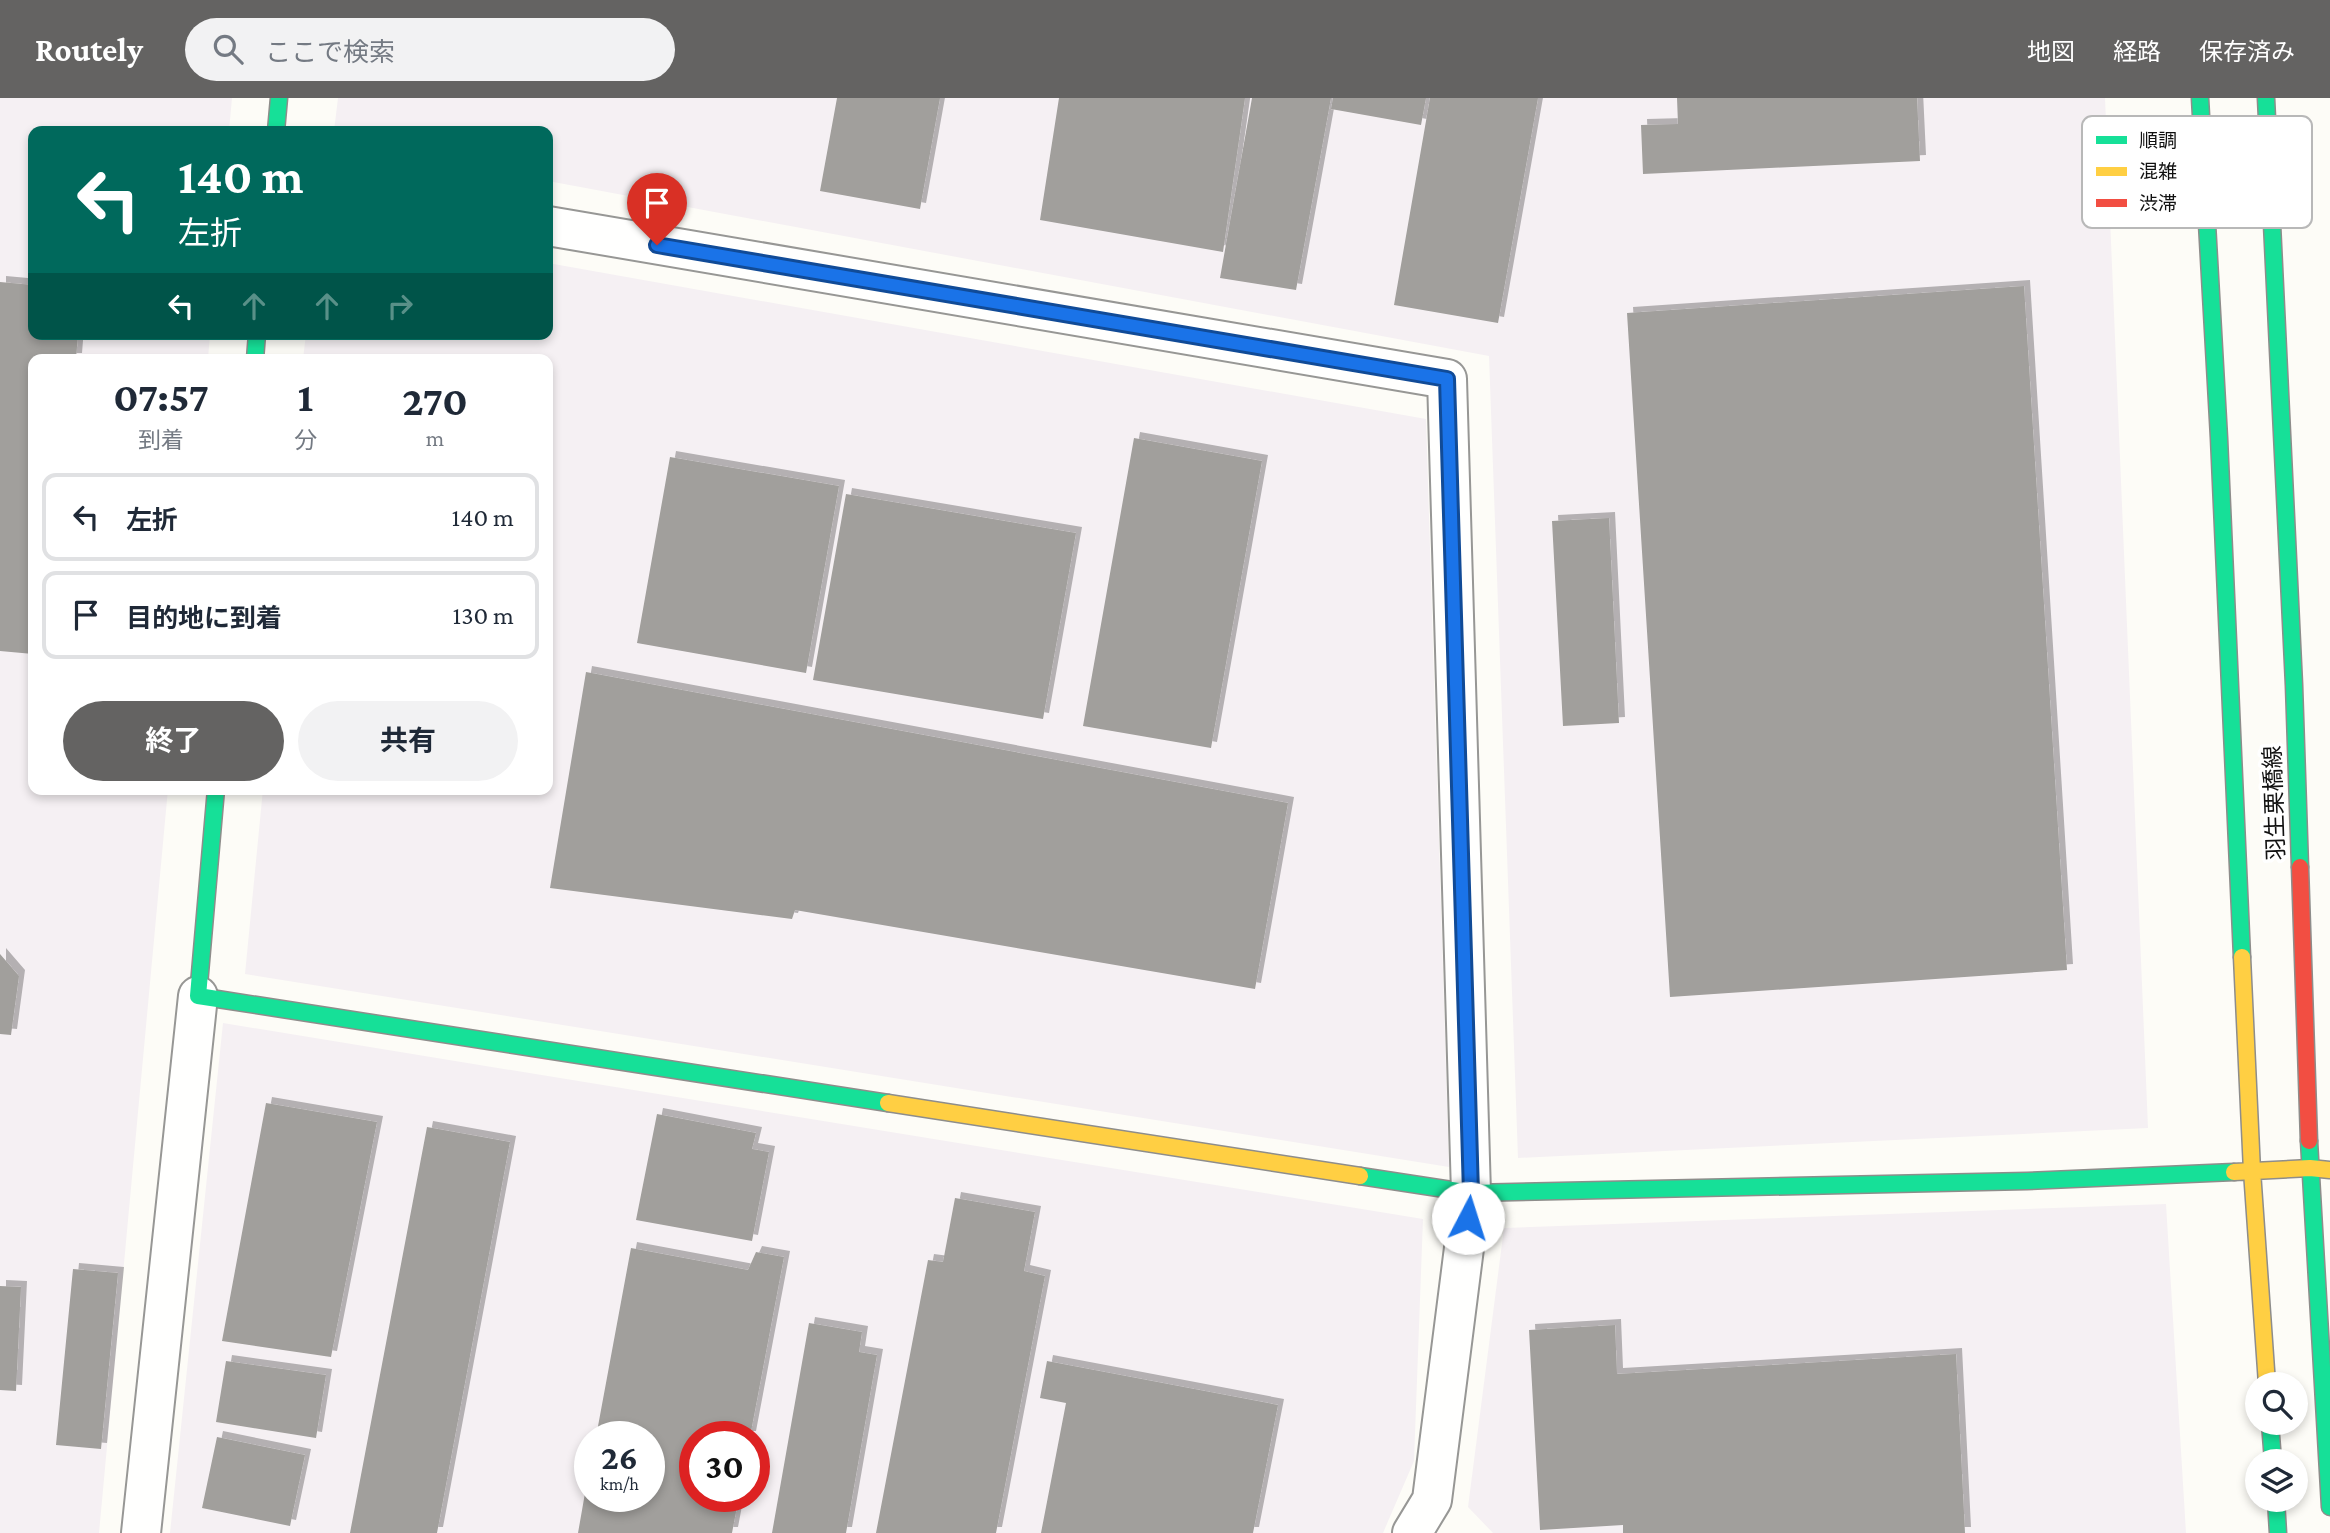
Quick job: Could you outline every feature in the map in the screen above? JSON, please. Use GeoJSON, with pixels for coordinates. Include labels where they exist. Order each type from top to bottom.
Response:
{"type":"FeatureCollection","features":[{"type":"Feature","properties":{"kind":"main road"},"geometry":{"type":"LineString","coordinates":[[276,126],[279,98]]}},
{"type":"Feature","properties":{"kind":"main road","name":"羽生栗橋線"},"geometry":{"type":"LineString","coordinates":[[2200,98],[2201,116]]}},
{"type":"Feature","properties":{"kind":"main road","name":"羽生栗橋線"},"geometry":{"type":"LineString","coordinates":[[2266,98],[2267,116]]}},
{"type":"Feature","properties":{"kind":"main road","name":"羽生栗橋線"},"geometry":{"type":"LineString","coordinates":[[2207,228],[2252,1171],[2266,1372]]}},
{"type":"Feature","properties":{"kind":"main road","name":"羽生栗橋線"},"geometry":{"type":"LineString","coordinates":[[2272,228],[2294,685],[2309,1168],[2330,1507]]}},
{"type":"Feature","properties":{"kind":"main road"},"geometry":{"type":"LineString","coordinates":[[215,795],[198,996],[1471,1193],[2027,1181],[2309,1168],[2330,1171]]}},
{"type":"Feature","properties":{"kind":"main road"},"geometry":{"type":"LineString","coordinates":[[2277,1512],[2278,1533]]}},
{"type":"Feature","properties":{"kind":"street"},"geometry":{"type":"LineString","coordinates":[[553,227],[1447,379],[1471,1193],[1433,1500],[1412,1533]]}},
{"type":"Feature","properties":{"kind":"street"},"geometry":{"type":"LineString","coordinates":[[141,1533],[198,996]]}},
{"type":"Feature","properties":{"kind":"shaded area"},"geometry":{"type":"Polygon","coordinates":[[[0,98],[232,98],[229,126],[28,126],[28,340],[210,340],[208,354],[28,354],[28,795],[167,795],[99,1533],[0,1533],[0,98]]]}},
{"type":"Feature","properties":{"kind":"shaded area"},"geometry":{"type":"Polygon","coordinates":[[[338,98],[2105,98],[2106,116],[2082,116],[2082,228],[2110,228],[2148,1128],[1518,1158],[1489,356],[553,182],[553,126],[335,126],[338,98]]]}},
{"type":"Feature","properties":{"kind":"shaded area"},"geometry":{"type":"Polygon","coordinates":[[[553,264],[1426,419],[1449,1167],[245,974],[262,795],[553,795],[553,354],[304,354],[305,340],[553,340],[553,264]]]}},
{"type":"Feature","properties":{"kind":"shaded area"},"geometry":{"type":"Polygon","coordinates":[[[223,1023],[1423,1219],[1414,1461],[1383,1533],[170,1533],[223,1023]]]}},
{"type":"Feature","properties":{"kind":"shaded area"},"geometry":{"type":"Polygon","coordinates":[[[2166,1204],[2186,1533],[1493,1533],[1468,1507],[1504,1228],[2166,1204]]]}},
{"type":"Feature","properties":{"kind":"building"},"geometry":{"type":"Polygon","coordinates":[[[837,98],[940,98],[920,209],[820,191],[837,98]]]}},
{"type":"Feature","properties":{"kind":"building"},"geometry":{"type":"Polygon","coordinates":[[[1059,98],[1245,98],[1223,252],[1040,220],[1059,98]]]}},
{"type":"Feature","properties":{"kind":"building"},"geometry":{"type":"Polygon","coordinates":[[[1252,98],[1331,98],[1296,290],[1220,278],[1252,98]]]}},
{"type":"Feature","properties":{"kind":"building"},"geometry":{"type":"Polygon","coordinates":[[[1333,98],[1426,98],[1421,125],[1331,109],[1333,98]]]}},
{"type":"Feature","properties":{"kind":"building"},"geometry":{"type":"Polygon","coordinates":[[[1430,98],[1538,98],[1498,323],[1394,305],[1430,98]]]}},
{"type":"Feature","properties":{"kind":"building"},"geometry":{"type":"Polygon","coordinates":[[[1677,98],[1917,98],[1920,161],[1643,174],[1641,125],[1678,124],[1677,98]]]}},
{"type":"Feature","properties":{"kind":"building"},"geometry":{"type":"Polygon","coordinates":[[[0,282],[28,285],[28,340],[78,340],[76,354],[28,354],[28,654],[0,651],[0,282]]]}},
{"type":"Feature","properties":{"kind":"building"},"geometry":{"type":"Polygon","coordinates":[[[2024,286],[2067,970],[1670,997],[1627,313],[2024,286]]]}},
{"type":"Feature","properties":{"kind":"building"},"geometry":{"type":"Polygon","coordinates":[[[1134,438],[1262,461],[1211,748],[1083,726],[1134,438]]]}},
{"type":"Feature","properties":{"kind":"building"},"geometry":{"type":"Polygon","coordinates":[[[670,457],[839,486],[806,673],[637,643],[670,457]]]}},
{"type":"Feature","properties":{"kind":"building"},"geometry":{"type":"Polygon","coordinates":[[[846,494],[1076,533],[1043,719],[813,680],[846,494]]]}},
{"type":"Feature","properties":{"kind":"building"},"geometry":{"type":"Polygon","coordinates":[[[1609,518],[1619,723],[1563,726],[1552,521],[1609,518]]]}},
{"type":"Feature","properties":{"kind":"building"},"geometry":{"type":"Polygon","coordinates":[[[586,672],[1288,803],[1255,989],[795,910],[792,919],[550,888],[586,672]]]}},
{"type":"Feature","properties":{"kind":"building"},"geometry":{"type":"Polygon","coordinates":[[[0,954],[19,976],[11,1035],[0,1034],[0,954]]]}},
{"type":"Feature","properties":{"kind":"building"},"geometry":{"type":"Polygon","coordinates":[[[266,1103],[377,1122],[331,1357],[222,1341],[266,1103]]]}},
{"type":"Feature","properties":{"kind":"building"},"geometry":{"type":"Polygon","coordinates":[[[657,1114],[756,1133],[752,1149],[769,1152],[752,1241],[636,1220],[657,1114]]]}},
{"type":"Feature","properties":{"kind":"building"},"geometry":{"type":"Polygon","coordinates":[[[427,1127],[510,1142],[437,1533],[350,1533],[427,1127]]]}},
{"type":"Feature","properties":{"kind":"building"},"geometry":{"type":"Polygon","coordinates":[[[955,1198],[1035,1212],[1024,1271],[1045,1276],[996,1533],[876,1533],[928,1260],[943,1262],[955,1198]]]}},
{"type":"Feature","properties":{"kind":"building"},"geometry":{"type":"Polygon","coordinates":[[[631,1248],[748,1270],[756,1252],[784,1257],[753,1421],[679,1421],[679,1512],[736,1512],[732,1533],[578,1533],[582,1512],[665,1512],[665,1421],[599,1421],[631,1248]]]}},
{"type":"Feature","properties":{"kind":"building"},"geometry":{"type":"Polygon","coordinates":[[[73,1269],[118,1273],[101,1449],[56,1445],[73,1269]]]}},
{"type":"Feature","properties":{"kind":"building"},"geometry":{"type":"Polygon","coordinates":[[[0,1286],[21,1287],[16,1391],[0,1390],[0,1286]]]}},
{"type":"Feature","properties":{"kind":"building"},"geometry":{"type":"Polygon","coordinates":[[[809,1323],[862,1332],[859,1352],[877,1355],[846,1533],[772,1533],[809,1323]]]}},
{"type":"Feature","properties":{"kind":"building"},"geometry":{"type":"Polygon","coordinates":[[[1615,1325],[1617,1374],[1956,1354],[1965,1533],[1623,1533],[1623,1525],[1540,1530],[1529,1330],[1615,1325]]]}},
{"type":"Feature","properties":{"kind":"building"},"geometry":{"type":"Polygon","coordinates":[[[226,1361],[326,1375],[316,1438],[216,1422],[226,1361]]]}},
{"type":"Feature","properties":{"kind":"building"},"geometry":{"type":"Polygon","coordinates":[[[1047,1361],[1278,1405],[1253,1533],[1041,1533],[1066,1403],[1040,1398],[1047,1361]]]}},
{"type":"Feature","properties":{"kind":"building"},"geometry":{"type":"Polygon","coordinates":[[[217,1437],[305,1455],[290,1526],[202,1508],[217,1437]]]}},
{"type":"Feature","properties":{"kind":"traffic: fast"},"geometry":{"type":"LineString","coordinates":[[276,126],[279,98]]}},
{"type":"Feature","properties":{"kind":"traffic: fast"},"geometry":{"type":"LineString","coordinates":[[2200,98],[2201,116]]}},
{"type":"Feature","properties":{"kind":"traffic: fast"},"geometry":{"type":"LineString","coordinates":[[2266,98],[2267,116]]}},
{"type":"Feature","properties":{"kind":"traffic: fast"},"geometry":{"type":"LineString","coordinates":[[2207,228],[2242,957]]}},
{"type":"Feature","properties":{"kind":"traffic: fast"},"geometry":{"type":"LineString","coordinates":[[2272,228],[2300,867]]}},
{"type":"Feature","properties":{"kind":"traffic: fast"},"geometry":{"type":"LineString","coordinates":[[255,354],[257,340]]}},
{"type":"Feature","properties":{"kind":"traffic: fast"},"geometry":{"type":"LineString","coordinates":[[215,795],[198,996],[888,1103]]}},
{"type":"Feature","properties":{"kind":"traffic: fast"},"geometry":{"type":"LineString","coordinates":[[2309,1141],[2330,1507]]}},
{"type":"Feature","properties":{"kind":"traffic: fast"},"geometry":{"type":"LineString","coordinates":[[1360,1176],[1471,1193],[2027,1181],[2234,1172]]}},
{"type":"Feature","properties":{"kind":"traffic: fast"},"geometry":{"type":"LineString","coordinates":[[2271,1435],[2272,1449]]}},
{"type":"Feature","properties":{"kind":"traffic: fast"},"geometry":{"type":"LineString","coordinates":[[2277,1512],[2278,1533]]}},
{"type":"Feature","properties":{"kind":"traffic: slow"},"geometry":{"type":"LineString","coordinates":[[2242,957],[2252,1171],[2266,1372]]}},
{"type":"Feature","properties":{"kind":"traffic: slow"},"geometry":{"type":"LineString","coordinates":[[888,1103],[1360,1176]]}},
{"type":"Feature","properties":{"kind":"traffic: slow"},"geometry":{"type":"LineString","coordinates":[[2234,1172],[2310,1168],[2330,1170]]}},
{"type":"Feature","properties":{"kind":"traffic: jam"},"geometry":{"type":"LineString","coordinates":[[2300,867],[2309,1141]]}},
{"type":"Feature","properties":{"kind":"route"},"geometry":{"type":"LineString","coordinates":[[657,245],[1447,379],[1471,1193],[1468,1218]]}}]}
